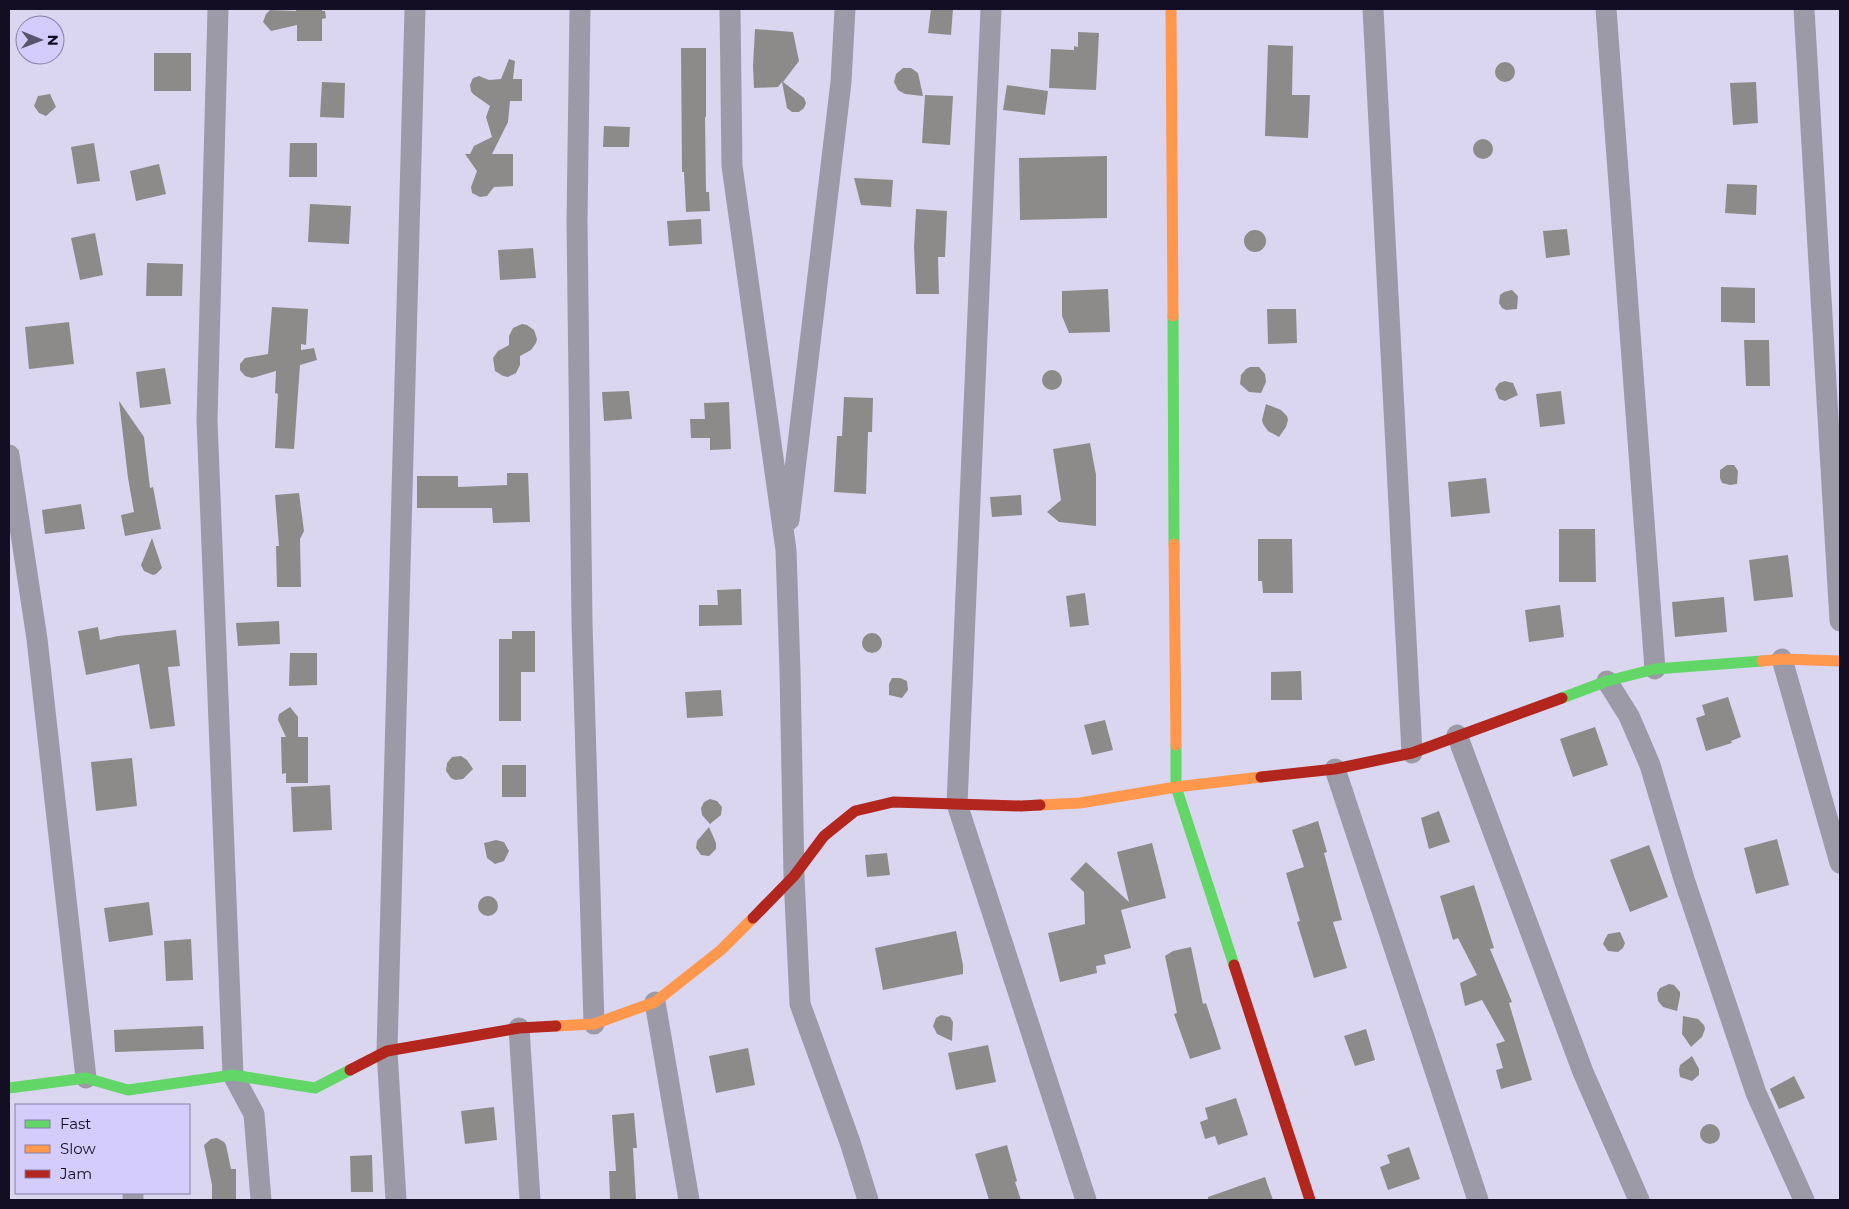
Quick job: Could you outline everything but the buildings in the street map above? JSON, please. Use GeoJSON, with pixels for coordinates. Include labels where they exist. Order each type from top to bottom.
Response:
{"type":"FeatureCollection","features":[{"type":"Feature","properties":{"kind":"street"},"geometry":{"type":"LineString","coordinates":[[218,9],[207,420],[233,1074],[254,1114],[261,1200]]}},
{"type":"Feature","properties":{"kind":"street"},"geometry":{"type":"LineString","coordinates":[[396,1200],[387,1051],[415,9]]}},
{"type":"Feature","properties":{"kind":"street"},"geometry":{"type":"LineString","coordinates":[[580,9],[577,221],[582,623],[594,1024]]}},
{"type":"Feature","properties":{"kind":"street"},"geometry":{"type":"LineString","coordinates":[[730,9],[732,166],[786,550],[794,876],[800,1004],[850,1142],[868,1200]]}},
{"type":"Feature","properties":{"kind":"street"},"geometry":{"type":"LineString","coordinates":[[786,550],[841,82],[845,9]]}},
{"type":"Feature","properties":{"kind":"street"},"geometry":{"type":"LineString","coordinates":[[991,9],[957,804],[1086,1200]]}},
{"type":"Feature","properties":{"kind":"street"},"geometry":{"type":"LineString","coordinates":[[1171,9],[1176,787],[1310,1200]]}},
{"type":"Feature","properties":{"kind":"street"},"geometry":{"type":"LineString","coordinates":[[1374,9],[1412,752]]}},
{"type":"Feature","properties":{"kind":"street"},"geometry":{"type":"LineString","coordinates":[[1606,9],[1655,669]]}},
{"type":"Feature","properties":{"kind":"street"},"geometry":{"type":"LineString","coordinates":[[1804,9],[1840,621]]}},
{"type":"Feature","properties":{"kind":"street"},"geometry":{"type":"LineString","coordinates":[[9,455],[36,639],[86,1078]]}},
{"type":"Feature","properties":{"kind":"street"},"geometry":{"type":"LineString","coordinates":[[1782,659],[1840,863]]}},
{"type":"Feature","properties":{"kind":"street"},"geometry":{"type":"LineString","coordinates":[[9,1088],[86,1078],[128,1098],[233,1074],[315,1088],[387,1051],[519,1028],[594,1024],[655,1002],[721,950],[794,876],[824,836],[855,811],[893,802],[1021,806],[1080,802],[1176,787],[1335,769],[1412,752],[1607,682],[1655,669],[1782,659],[1840,662]]}},
{"type":"Feature","properties":{"kind":"street"},"geometry":{"type":"LineString","coordinates":[[1607,682],[1629,716],[1650,765],[1684,880],[1756,1093],[1804,1200]]}},
{"type":"Feature","properties":{"kind":"street"},"geometry":{"type":"LineString","coordinates":[[1457,735],[1583,1072],[1639,1200]]}},
{"type":"Feature","properties":{"kind":"street"},"geometry":{"type":"LineString","coordinates":[[1335,769],[1478,1200]]}},
{"type":"Feature","properties":{"kind":"street"},"geometry":{"type":"LineString","coordinates":[[655,1002],[689,1200]]}},
{"type":"Feature","properties":{"kind":"street"},"geometry":{"type":"LineString","coordinates":[[519,1028],[530,1200]]}},
{"type":"Feature","properties":{"kind":"traffic: fast"},"geometry":{"type":"LineString","coordinates":[[1173,316],[1174,544]]}},
{"type":"Feature","properties":{"kind":"traffic: fast"},"geometry":{"type":"LineString","coordinates":[[1562,698],[1607,681],[1655,669],[1762,661]]}},
{"type":"Feature","properties":{"kind":"traffic: fast"},"geometry":{"type":"LineString","coordinates":[[1176,745],[1176,787],[1234,965]]}},
{"type":"Feature","properties":{"kind":"traffic: fast"},"geometry":{"type":"LineString","coordinates":[[9,1088],[86,1078],[128,1090],[233,1075],[315,1088],[350,1070]]}},
{"type":"Feature","properties":{"kind":"traffic: slow"},"geometry":{"type":"LineString","coordinates":[[1171,9],[1173,316]]}},
{"type":"Feature","properties":{"kind":"traffic: slow"},"geometry":{"type":"LineString","coordinates":[[1174,544],[1176,745]]}},
{"type":"Feature","properties":{"kind":"traffic: slow"},"geometry":{"type":"LineString","coordinates":[[1762,661],[1782,659],[1840,661]]}},
{"type":"Feature","properties":{"kind":"traffic: slow"},"geometry":{"type":"LineString","coordinates":[[1040,805],[1080,803],[1176,787],[1261,777]]}},
{"type":"Feature","properties":{"kind":"traffic: slow"},"geometry":{"type":"LineString","coordinates":[[556,1026],[594,1024],[655,1002],[721,950],[753,918]]}},
{"type":"Feature","properties":{"kind":"traffic: jam"},"geometry":{"type":"LineString","coordinates":[[1261,777],[1335,769],[1412,753],[1562,698]]}},
{"type":"Feature","properties":{"kind":"traffic: jam"},"geometry":{"type":"LineString","coordinates":[[753,918],[794,876],[824,836],[855,811],[893,802],[1040,805]]}},
{"type":"Feature","properties":{"kind":"traffic: jam"},"geometry":{"type":"LineString","coordinates":[[1234,965],[1310,1200]]}},
{"type":"Feature","properties":{"kind":"traffic: jam"},"geometry":{"type":"LineString","coordinates":[[350,1070],[387,1051],[519,1028],[556,1026]]}}]}
